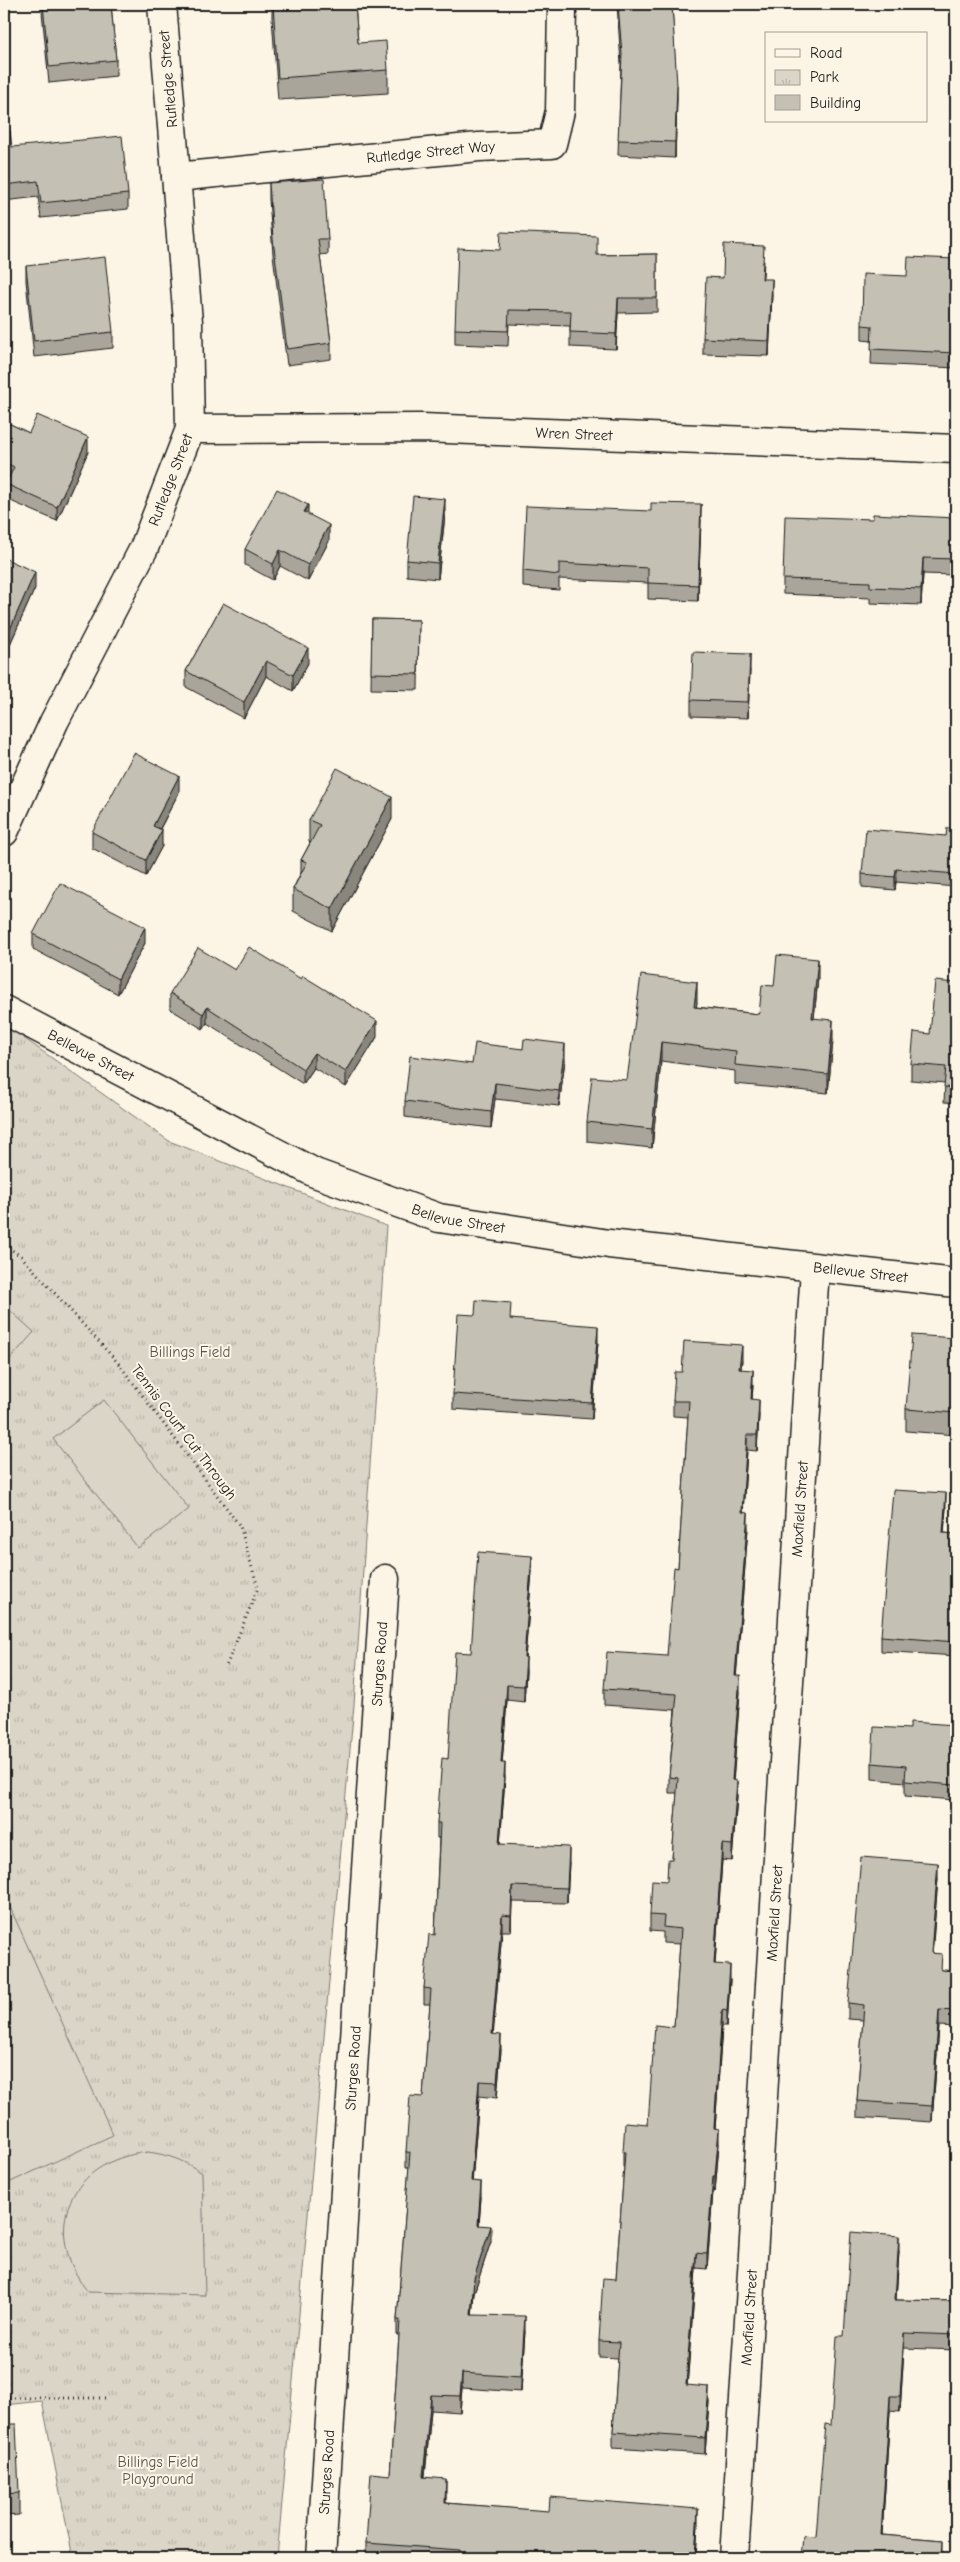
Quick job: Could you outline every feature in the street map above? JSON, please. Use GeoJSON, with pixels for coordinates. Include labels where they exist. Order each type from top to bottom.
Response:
{"type":"FeatureCollection","features":[{"type":"Feature","properties":{"kind":"street","name":"Rutledge Street"},"geometry":{"type":"LineString","coordinates":[[4,832],[54,722],[144,548],[190,429],[188,322],[162,4]]}},
{"type":"Feature","properties":{"kind":"street","name":"Rutledge Street Way"},"geometry":{"type":"LineString","coordinates":[[176,177],[479,147],[552,144],[560,111],[562,10]]}},
{"type":"Feature","properties":{"kind":"street","name":"Wren Street"},"geometry":{"type":"LineString","coordinates":[[190,429],[422,428],[956,449]]}},
{"type":"Feature","properties":{"kind":"street","name":"Bellevue Street"},"geometry":{"type":"LineString","coordinates":[[4,1010],[315,1173],[439,1218],[609,1244],[956,1283]]}},
{"type":"Feature","properties":{"kind":"street","name":"Maxfield Street"},"geometry":{"type":"LineString","coordinates":[[734,2558],[816,1268]]}},
{"type":"Feature","properties":{"kind":"street","name":"Sturges Road"},"geometry":{"type":"LineString","coordinates":[[321,2558],[385,1579]]}},
{"type":"Feature","properties":{"kind":"path","name":"Tennis Court Cut Through"},"geometry":{"type":"LineString","coordinates":[[4,1245],[21,1256],[119,1364],[240,1526],[258,1588],[224,1668]]}},
{"type":"Feature","properties":{"kind":"path"},"geometry":{"type":"LineString","coordinates":[[4,2398],[106,2398]]}},
{"type":"Feature","properties":{"kind":"green space","name":"Billings Field"},"geometry":{"type":"Polygon","coordinates":[[[4,1024],[169,1141],[386,1226],[354,1705],[277,2558],[73,2558],[42,2401],[4,2405],[4,1024]]]}},
{"type":"Feature","properties":{"kind":"green space"},"geometry":{"type":"Polygon","coordinates":[[[4,1305],[34,1332],[4,1366],[4,1305]]]}},
{"type":"Feature","properties":{"kind":"green space"},"geometry":{"type":"Polygon","coordinates":[[[104,1400],[189,1509],[138,1548],[53,1439],[104,1400]]]}},
{"type":"Feature","properties":{"kind":"green space"},"geometry":{"type":"Polygon","coordinates":[[[4,1894],[113,2135],[4,2185],[4,1894]]]}},
{"type":"Feature","properties":{"kind":"green space"},"geometry":{"type":"Polygon","coordinates":[[[148,2152],[177,2159],[202,2173],[205,2295],[88,2292],[73,2268],[66,2245],[65,2222],[70,2201],[82,2183],[99,2168],[121,2158],[148,2152]]]}},
{"type":"Feature","properties":{"kind":"building"},"geometry":{"type":"Polygon","coordinates":[[[43,4],[111,4],[116,60],[49,67],[43,4]]]}},
{"type":"Feature","properties":{"kind":"building"},"geometry":{"type":"Polygon","coordinates":[[[273,4],[355,4],[358,43],[386,41],[388,70],[278,78],[273,4]]]}},
{"type":"Feature","properties":{"kind":"building"},"geometry":{"type":"Polygon","coordinates":[[[618,4],[672,4],[677,85],[675,142],[618,140],[622,54],[618,4]]]}},
{"type":"Feature","properties":{"kind":"building"},"geometry":{"type":"Polygon","coordinates":[[[10,131],[12,147],[122,136],[128,194],[41,203],[38,181],[4,185],[4,132],[10,131]]]}},
{"type":"Feature","properties":{"kind":"building"},"geometry":{"type":"Polygon","coordinates":[[[324,179],[328,239],[318,239],[331,343],[287,349],[273,239],[269,183],[324,179]]]}},
{"type":"Feature","properties":{"kind":"building"},"geometry":{"type":"Polygon","coordinates":[[[501,232],[597,236],[597,255],[657,254],[657,298],[618,298],[616,334],[570,332],[571,311],[509,310],[508,331],[455,329],[458,248],[500,250],[501,232]]]}},
{"type":"Feature","properties":{"kind":"building"},"geometry":{"type":"Polygon","coordinates":[[[724,244],[764,246],[762,279],[772,279],[769,341],[703,338],[706,277],[723,278],[724,244]]]}},
{"type":"Feature","properties":{"kind":"building"},"geometry":{"type":"Polygon","coordinates":[[[105,257],[113,332],[34,341],[26,266],[105,257]]]}},
{"type":"Feature","properties":{"kind":"building"},"geometry":{"type":"Polygon","coordinates":[[[908,257],[956,259],[956,353],[871,349],[872,326],[862,325],[863,274],[907,276],[908,257]]]}},
{"type":"Feature","properties":{"kind":"building"},"geometry":{"type":"Polygon","coordinates":[[[37,415],[88,437],[57,507],[6,484],[14,467],[4,462],[4,421],[29,433],[37,415]]]}},
{"type":"Feature","properties":{"kind":"building"},"geometry":{"type":"Polygon","coordinates":[[[277,489],[308,505],[304,512],[329,525],[308,565],[280,550],[273,564],[245,549],[277,489]]]}},
{"type":"Feature","properties":{"kind":"building"},"geometry":{"type":"Polygon","coordinates":[[[413,496],[445,499],[438,563],[407,560],[413,496]]]}},
{"type":"Feature","properties":{"kind":"building"},"geometry":{"type":"Polygon","coordinates":[[[651,503],[701,504],[698,585],[648,583],[648,568],[559,563],[559,575],[523,571],[526,506],[651,511],[651,503]]]}},
{"type":"Feature","properties":{"kind":"building"},"geometry":{"type":"Polygon","coordinates":[[[873,514],[956,518],[956,559],[923,558],[921,589],[870,587],[870,582],[783,579],[785,516],[873,519],[873,514]]]}},
{"type":"Feature","properties":{"kind":"building"},"geometry":{"type":"Polygon","coordinates":[[[4,558],[35,572],[7,636],[4,634],[4,558]]]}},
{"type":"Feature","properties":{"kind":"building"},"geometry":{"type":"Polygon","coordinates":[[[223,603],[308,648],[293,675],[266,661],[244,702],[186,671],[223,603]]]}},
{"type":"Feature","properties":{"kind":"building"},"geometry":{"type":"Polygon","coordinates":[[[372,619],[419,620],[418,674],[371,673],[372,619]]]}},
{"type":"Feature","properties":{"kind":"building"},"geometry":{"type":"Polygon","coordinates":[[[693,652],[750,654],[748,702],[691,700],[693,652]]]}},
{"type":"Feature","properties":{"kind":"building"},"geometry":{"type":"Polygon","coordinates":[[[134,753],[179,776],[153,826],[162,830],[146,860],[92,832],[134,753]]]}},
{"type":"Feature","properties":{"kind":"building"},"geometry":{"type":"Polygon","coordinates":[[[337,768],[392,797],[332,909],[293,889],[307,862],[301,860],[320,825],[309,820],[337,768]]]}},
{"type":"Feature","properties":{"kind":"building"},"geometry":{"type":"Polygon","coordinates":[[[947,828],[956,828],[956,874],[896,869],[895,877],[862,874],[866,829],[946,836],[947,828]]]}},
{"type":"Feature","properties":{"kind":"building"},"geometry":{"type":"Polygon","coordinates":[[[60,883],[145,927],[118,979],[33,934],[60,883]]]}},
{"type":"Feature","properties":{"kind":"building"},"geometry":{"type":"Polygon","coordinates":[[[249,947],[301,979],[303,976],[377,1021],[346,1072],[314,1053],[303,1069],[207,1007],[203,1014],[170,993],[198,948],[235,970],[249,947]]]}},
{"type":"Feature","properties":{"kind":"building"},"geometry":{"type":"Polygon","coordinates":[[[777,955],[818,959],[812,1018],[833,1020],[828,1074],[735,1065],[736,1051],[661,1042],[652,1129],[587,1122],[592,1077],[627,1080],[641,975],[697,982],[694,1007],[759,1014],[762,985],[774,986],[777,955]]]}},
{"type":"Feature","properties":{"kind":"building"},"geometry":{"type":"Polygon","coordinates":[[[935,981],[956,983],[956,1088],[944,1087],[946,1067],[911,1064],[914,1032],[930,1034],[935,981]]]}},
{"type":"Feature","properties":{"kind":"building"},"geometry":{"type":"Polygon","coordinates":[[[524,1039],[565,1044],[559,1091],[495,1083],[491,1112],[405,1101],[410,1056],[472,1064],[475,1043],[523,1049],[524,1039]]]}},
{"type":"Feature","properties":{"kind":"building"},"geometry":{"type":"Polygon","coordinates":[[[476,1300],[511,1303],[510,1319],[598,1326],[592,1403],[453,1394],[458,1314],[475,1315],[476,1300]]]}},
{"type":"Feature","properties":{"kind":"building"},"geometry":{"type":"Polygon","coordinates":[[[912,1335],[956,1338],[956,1413],[906,1409],[912,1335]]]}},
{"type":"Feature","properties":{"kind":"building"},"geometry":{"type":"Polygon","coordinates":[[[684,1341],[742,1345],[739,1369],[753,1370],[751,1399],[759,1400],[757,1435],[747,1435],[742,1512],[748,1513],[735,1676],[740,1676],[732,1780],[737,1781],[732,1845],[722,1844],[714,1964],[730,1965],[727,2011],[722,2010],[714,2128],[719,2129],[707,2254],[696,2253],[686,2385],[709,2387],[705,2438],[613,2432],[619,2342],[599,2341],[603,2278],[616,2279],[625,2152],[623,2152],[625,2122],[648,2124],[655,2025],[674,2027],[681,1929],[663,1927],[664,1916],[650,1915],[652,1880],[667,1881],[668,1859],[672,1859],[678,1778],[669,1777],[677,1694],[604,1689],[607,1652],[667,1656],[674,1567],[678,1568],[689,1401],[673,1401],[675,1372],[682,1372],[684,1341]]]}},
{"type":"Feature","properties":{"kind":"building"},"geometry":{"type":"Polygon","coordinates":[[[893,1490],[946,1493],[943,1533],[956,1534],[956,1642],[881,1636],[893,1490]]]}},
{"type":"Feature","properties":{"kind":"building"},"geometry":{"type":"Polygon","coordinates":[[[478,1552],[532,1556],[524,1657],[526,1657],[524,1686],[507,1685],[501,1763],[505,1763],[499,1844],[569,1847],[567,1888],[512,1886],[511,1916],[502,1915],[492,2034],[501,2035],[497,2082],[479,2081],[471,2181],[481,2182],[478,2225],[491,2226],[474,2278],[471,2315],[525,2316],[521,2377],[462,2373],[460,2396],[431,2395],[423,2477],[446,2479],[445,2503],[549,2511],[550,2497],[698,2509],[695,2558],[504,2558],[460,2554],[460,2550],[366,2543],[371,2473],[390,2475],[400,2320],[397,2320],[410,2152],[406,2152],[410,2096],[423,2097],[431,1989],[424,1988],[429,1934],[435,1935],[440,1823],[437,1823],[442,1758],[448,1759],[455,1652],[471,1653],[478,1552]]]}},
{"type":"Feature","properties":{"kind":"building"},"geometry":{"type":"Polygon","coordinates":[[[910,1722],[956,1725],[955,1785],[905,1781],[906,1766],[872,1763],[874,1727],[910,1729],[910,1722]]]}},
{"type":"Feature","properties":{"kind":"building"},"geometry":{"type":"Polygon","coordinates":[[[861,1857],[938,1863],[931,1953],[942,1954],[941,1970],[956,1971],[956,2011],[939,2010],[932,2106],[857,2101],[864,2005],[848,2003],[861,1857]]]}},
{"type":"Feature","properties":{"kind":"building"},"geometry":{"type":"Polygon","coordinates":[[[851,2232],[899,2236],[895,2300],[956,2301],[956,2335],[904,2333],[900,2396],[890,2396],[881,2535],[943,2540],[942,2558],[801,2558],[803,2536],[816,2537],[825,2424],[831,2425],[837,2336],[844,2336],[851,2232]]]}},
{"type":"Feature","properties":{"kind":"building"},"geometry":{"type":"Polygon","coordinates":[[[4,2424],[16,2424],[19,2493],[4,2494],[4,2424]]]}},
{"type":"Feature","properties":{"kind":"park label","name":"Billings Field Playground"},"geometry":{"type":"Point","coordinates":[158,2470]}}]}
